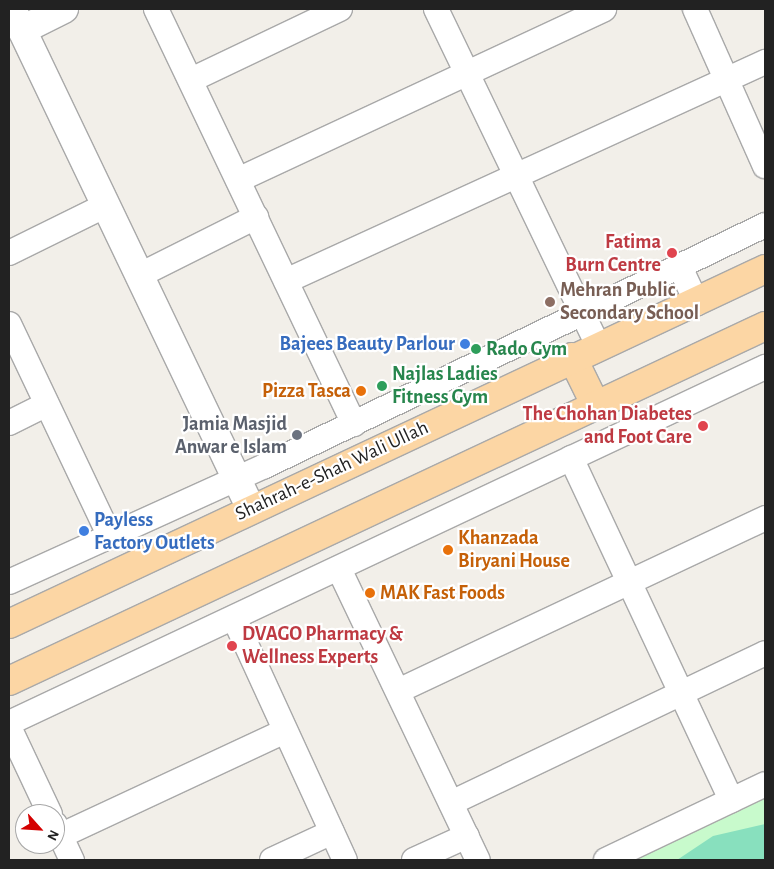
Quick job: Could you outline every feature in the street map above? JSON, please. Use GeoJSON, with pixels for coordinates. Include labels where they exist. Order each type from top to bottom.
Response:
{"type":"FeatureCollection","features":[{"type":"Feature","properties":{"kind":"main road","name":"Shahrah-e-Shah Wali Ullah"},"geometry":{"type":"LineString","coordinates":[[9,624],[572,356],[600,348],[765,270]]}},
{"type":"Feature","properties":{"kind":"main road"},"geometry":{"type":"LineString","coordinates":[[9,681],[765,326]]}},
{"type":"Feature","properties":{"kind":"main road"},"geometry":{"type":"LineString","coordinates":[[572,356],[596,406]]}},
{"type":"Feature","properties":{"kind":"street"},"geometry":{"type":"LineString","coordinates":[[64,9],[17,19],[238,478],[251,509]]}},
{"type":"Feature","properties":{"kind":"street"},"geometry":{"type":"LineString","coordinates":[[156,9],[354,424]]}},
{"type":"Feature","properties":{"kind":"street"},"geometry":{"type":"LineString","coordinates":[[191,80],[340,9]]}},
{"type":"Feature","properties":{"kind":"street"},"geometry":{"type":"LineString","coordinates":[[436,9],[581,315],[600,348]]}},
{"type":"Feature","properties":{"kind":"street"},"geometry":{"type":"LineString","coordinates":[[238,180],[604,9]]}},
{"type":"Feature","properties":{"kind":"street"},"geometry":{"type":"LineString","coordinates":[[694,9],[765,166]]}},
{"type":"Feature","properties":{"kind":"street"},"geometry":{"type":"LineString","coordinates":[[286,281],[765,62]]}},
{"type":"Feature","properties":{"kind":"street"},"geometry":{"type":"LineString","coordinates":[[9,253],[106,205]]}},
{"type":"Feature","properties":{"kind":"street"},"geometry":{"type":"LineString","coordinates":[[140,275],[256,217]]}},
{"type":"Feature","properties":{"kind":"street"},"geometry":{"type":"LineString","coordinates":[[9,582],[354,424],[680,268],[765,225]]}},
{"type":"Feature","properties":{"kind":"street"},"geometry":{"type":"LineString","coordinates":[[680,268],[698,303]]}},
{"type":"Feature","properties":{"kind":"street"},"geometry":{"type":"LineString","coordinates":[[9,324],[110,537]]}},
{"type":"Feature","properties":{"kind":"street"},"geometry":{"type":"LineString","coordinates":[[9,723],[765,367]]}},
{"type":"Feature","properties":{"kind":"street"},"geometry":{"type":"LineString","coordinates":[[401,401],[415,431]]}},
{"type":"Feature","properties":{"kind":"street"},"geometry":{"type":"LineString","coordinates":[[9,423],[47,404]]}},
{"type":"Feature","properties":{"kind":"street"},"geometry":{"type":"LineString","coordinates":[[571,458],[730,800]]}},
{"type":"Feature","properties":{"kind":"street"},"geometry":{"type":"LineString","coordinates":[[398,691],[765,518]]}},
{"type":"Feature","properties":{"kind":"street"},"geometry":{"type":"LineString","coordinates":[[339,569],[478,860]]}},
{"type":"Feature","properties":{"kind":"street"},"geometry":{"type":"LineString","coordinates":[[234,618],[345,860]]}},
{"type":"Feature","properties":{"kind":"street"},"geometry":{"type":"LineString","coordinates":[[451,803],[765,653]]}},
{"type":"Feature","properties":{"kind":"street"},"geometry":{"type":"LineString","coordinates":[[9,727],[45,804]]}},
{"type":"Feature","properties":{"kind":"street"},"geometry":{"type":"LineString","coordinates":[[65,827],[285,731]]}},
{"type":"Feature","properties":{"kind":"street"},"geometry":{"type":"LineString","coordinates":[[606,860],[765,784]]}},
{"type":"Feature","properties":{"kind":"street"},"geometry":{"type":"LineString","coordinates":[[272,860],[332,832]]}},
{"type":"Feature","properties":{"kind":"street"},"geometry":{"type":"LineString","coordinates":[[414,860],[467,836]]}},
{"type":"Feature","properties":{"kind":"street"},"geometry":{"type":"LineString","coordinates":[[65,845],[72,860]]}},
{"type":"Feature","properties":{"kind":"green space"},"geometry":{"type":"Polygon","coordinates":[[[765,784],[765,860],[606,860],[765,784]]]}},
{"type":"Feature","properties":{"kind":"green space"},"geometry":{"type":"Polygon","coordinates":[[[765,824],[765,860],[677,860],[713,836],[765,824]]]}},
{"type":"Feature","properties":{"kind":"place","name":"Fatima Burn Centre"},"geometry":{"type":"Point","coordinates":[672,253]}},
{"type":"Feature","properties":{"kind":"place","name":"Mehran Public Secondary School"},"geometry":{"type":"Point","coordinates":[550,302]}},
{"type":"Feature","properties":{"kind":"place","name":"Bajees Beauty Parlour"},"geometry":{"type":"Point","coordinates":[465,344]}},
{"type":"Feature","properties":{"kind":"place","name":"Rado Gym"},"geometry":{"type":"Point","coordinates":[476,349]}},
{"type":"Feature","properties":{"kind":"place","name":"Najlas Ladies Fitness Gym"},"geometry":{"type":"Point","coordinates":[382,386]}},
{"type":"Feature","properties":{"kind":"place","name":"Pizza Tasca"},"geometry":{"type":"Point","coordinates":[361,391]}},
{"type":"Feature","properties":{"kind":"place","name":"The Chohan Diabetes and Foot Care"},"geometry":{"type":"Point","coordinates":[703,426]}},
{"type":"Feature","properties":{"kind":"place","name":"Jamia Masjid Anwar e Islam"},"geometry":{"type":"Point","coordinates":[297,435]}},
{"type":"Feature","properties":{"kind":"place","name":"Payless Factory Outlets"},"geometry":{"type":"Point","coordinates":[84,531]}},
{"type":"Feature","properties":{"kind":"place","name":"Khanzada Biryani House"},"geometry":{"type":"Point","coordinates":[448,550]}},
{"type":"Feature","properties":{"kind":"place","name":"MAK Fast Foods"},"geometry":{"type":"Point","coordinates":[370,593]}},
{"type":"Feature","properties":{"kind":"place","name":"DVAGO Pharmacy & Wellness Experts"},"geometry":{"type":"Point","coordinates":[232,646]}}]}
